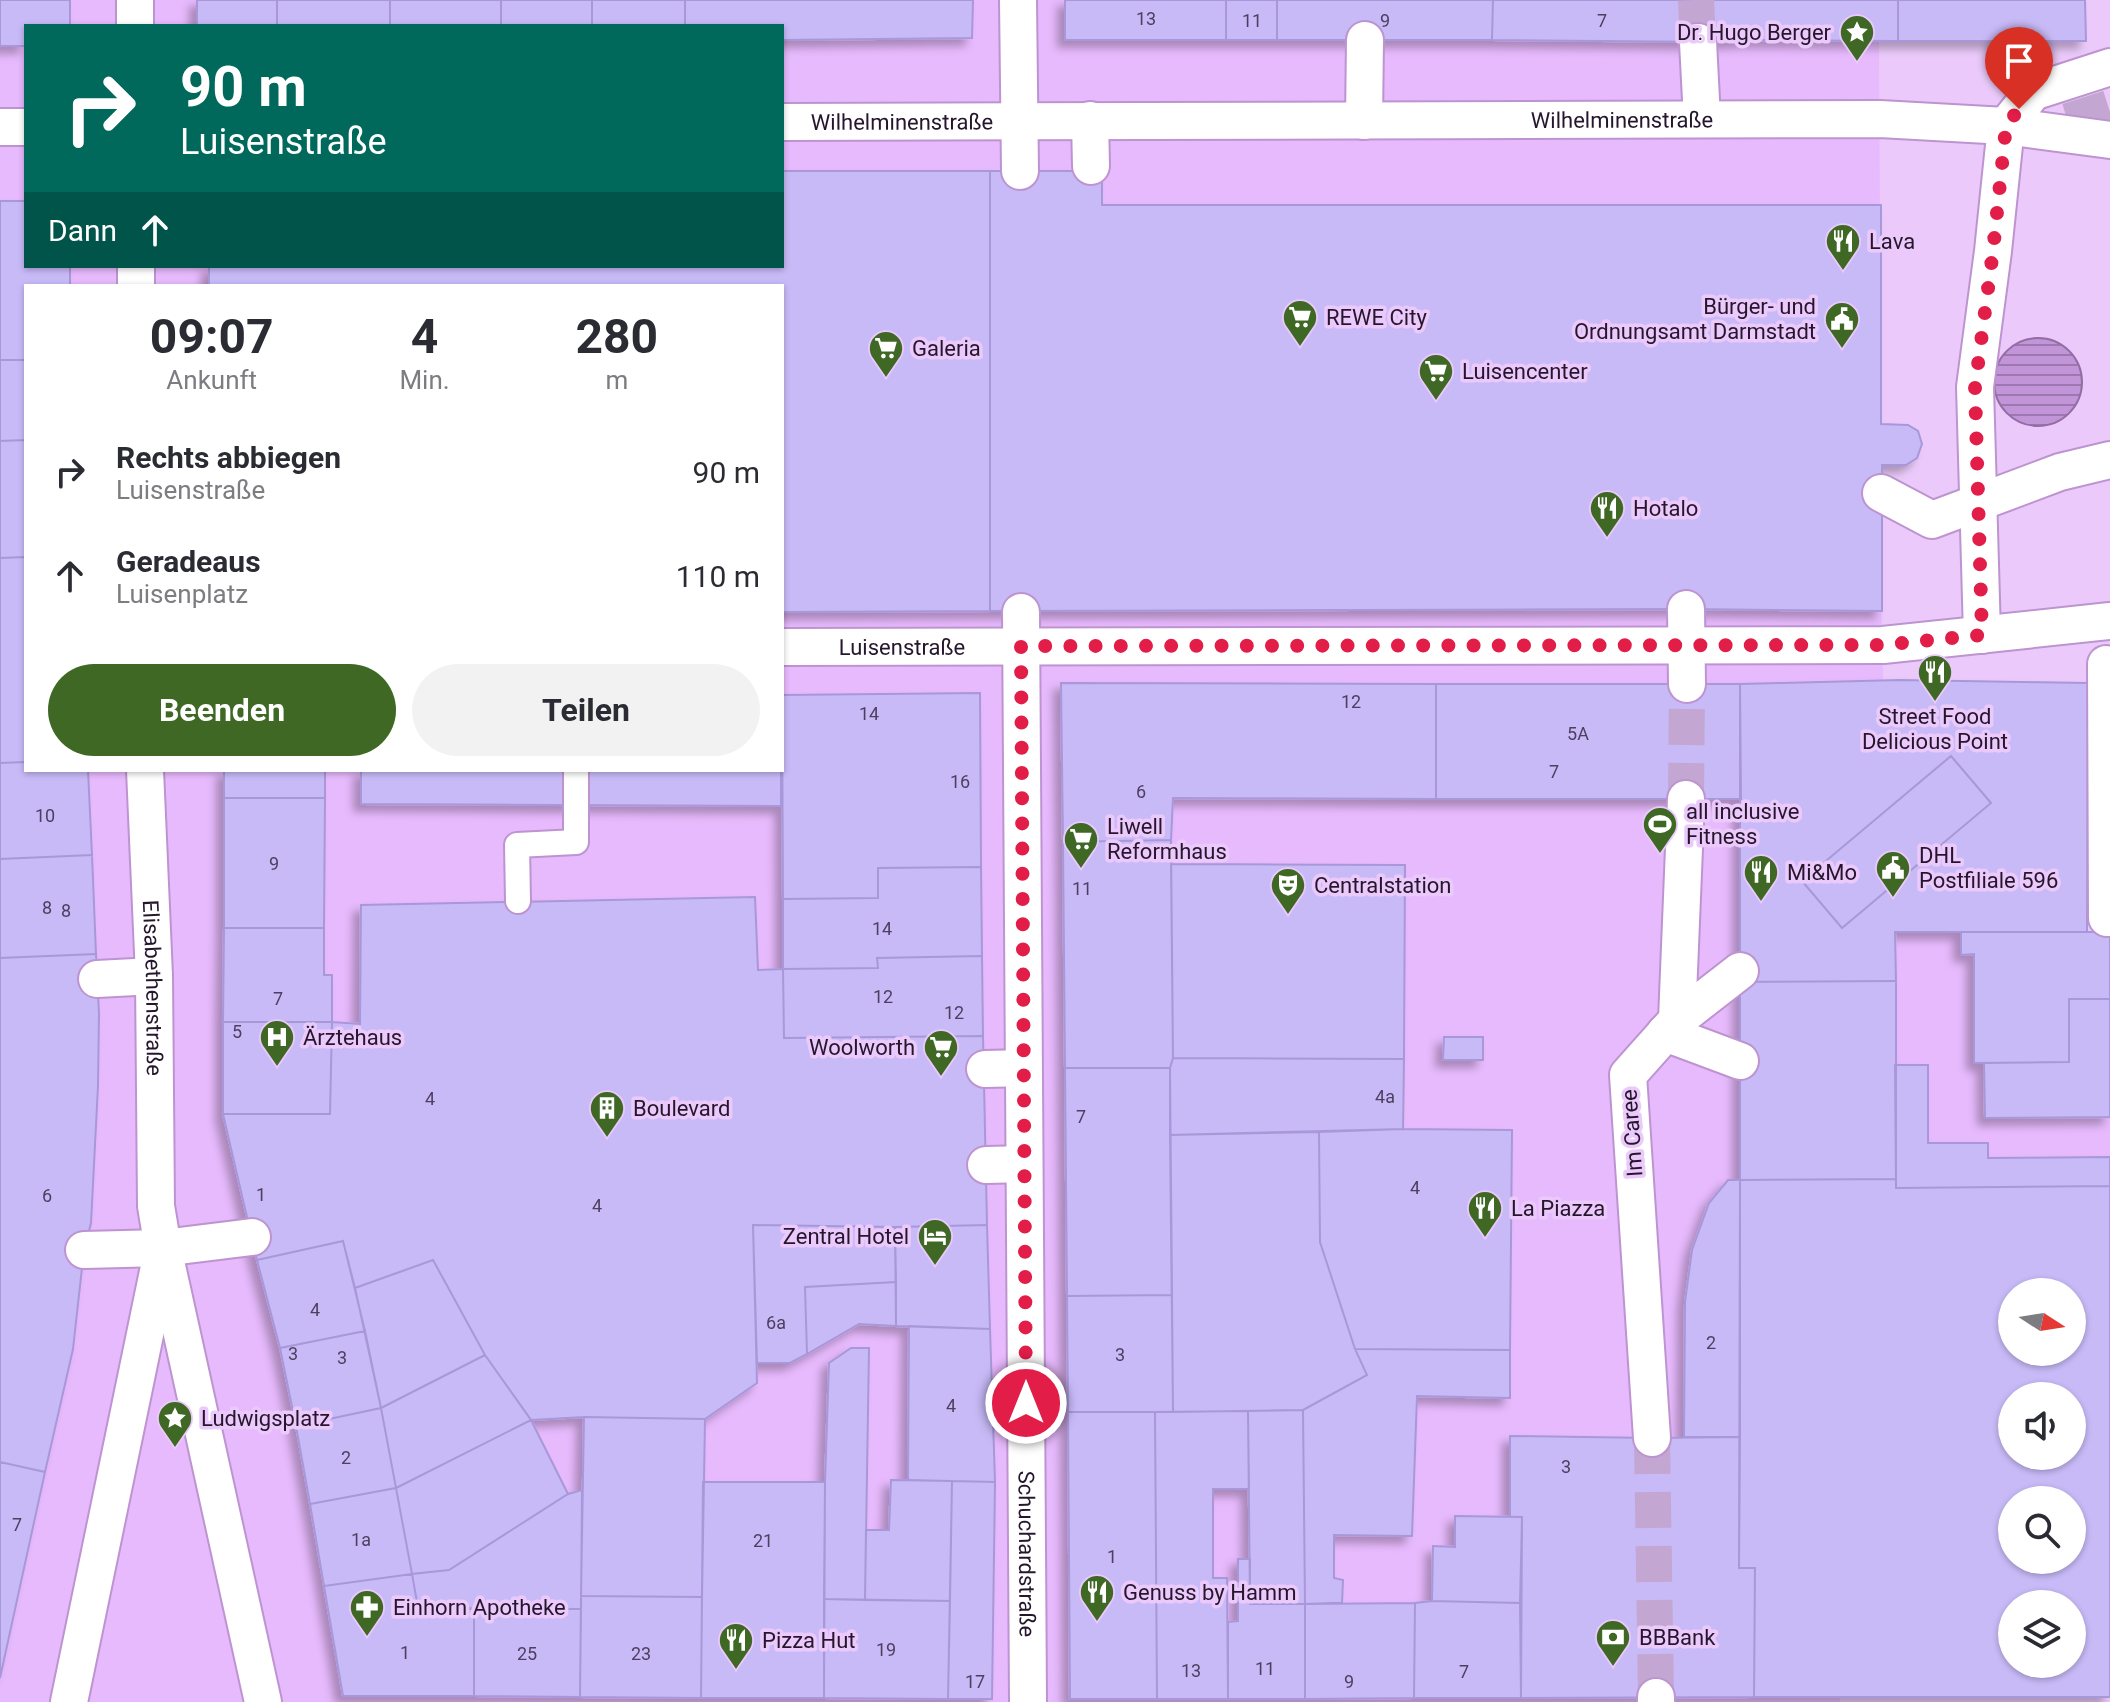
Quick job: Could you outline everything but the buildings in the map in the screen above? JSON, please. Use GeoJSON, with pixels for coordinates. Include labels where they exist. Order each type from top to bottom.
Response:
{"type":"FeatureCollection","features":[{"type":"Feature","properties":{"kind":"street"},"geometry":{"type":"LineString","coordinates":[[135,0],[135,24]]}},
{"type":"Feature","properties":{"kind":"street"},"geometry":{"type":"LineString","coordinates":[[1018,0],[1020,121]]}},
{"type":"Feature","properties":{"kind":"street"},"geometry":{"type":"LineString","coordinates":[[1364,121],[1365,40]]}},
{"type":"Feature","properties":{"kind":"street"},"geometry":{"type":"LineString","coordinates":[[1698,42],[1702,119]]}},
{"type":"Feature","properties":{"kind":"street"},"geometry":{"type":"LineString","coordinates":[[1982,635],[1975,387],[2006,126],[2033,92],[2110,67]]}},
{"type":"Feature","properties":{"kind":"street","name":"Wilhelminenstraße"},"geometry":{"type":"LineString","coordinates":[[784,122],[1880,119],[2006,126],[2110,140]]}},
{"type":"Feature","properties":{"kind":"street"},"geometry":{"type":"LineString","coordinates":[[1090,120],[1091,166]]}},
{"type":"Feature","properties":{"kind":"street","name":"Wilhelminenstraße"},"geometry":{"type":"LineString","coordinates":[[1020,121],[1020,171]]}},
{"type":"Feature","properties":{"kind":"street"},"geometry":{"type":"LineString","coordinates":[[0,127],[24,127]]}},
{"type":"Feature","properties":{"kind":"street"},"geometry":{"type":"LineString","coordinates":[[1881,493],[1932,520],[2060,472],[2110,460]]}},
{"type":"Feature","properties":{"kind":"street"},"geometry":{"type":"LineString","coordinates":[[1686,609],[1687,684]]}},
{"type":"Feature","properties":{"kind":"street","name":"Luisenstraße"},"geometry":{"type":"LineString","coordinates":[[784,647],[1021,629],[1687,644],[1883,645],[2110,621]]}},
{"type":"Feature","properties":{"kind":"street","name":"Schuchardstraße"},"geometry":{"type":"LineString","coordinates":[[1021,629],[1028,1702]]}},
{"type":"Feature","properties":{"kind":"street"},"geometry":{"type":"LineString","coordinates":[[2101,669],[2107,918],[2110,918]]}},
{"type":"Feature","properties":{"kind":"street","name":"Elisabethenstraße"},"geometry":{"type":"LineString","coordinates":[[145,772],[154,976],[156,1206],[163,1248]]}},
{"type":"Feature","properties":{"kind":"street"},"geometry":{"type":"LineString","coordinates":[[1686,799],[1671,1026],[1740,1061]]}},
{"type":"Feature","properties":{"kind":"street","name":"Im Caree"},"geometry":{"type":"LineString","coordinates":[[1652,1438],[1628,1075],[1671,1026],[1740,971]]}},
{"type":"Feature","properties":{"kind":"street"},"geometry":{"type":"LineString","coordinates":[[97,979],[154,976]]}},
{"type":"Feature","properties":{"kind":"street"},"geometry":{"type":"LineString","coordinates":[[985,1069],[1023,1068]]}},
{"type":"Feature","properties":{"kind":"street"},"geometry":{"type":"LineString","coordinates":[[986,1165],[1024,1164]]}},
{"type":"Feature","properties":{"kind":"street"},"geometry":{"type":"LineString","coordinates":[[84,1250],[163,1248],[252,1237]]}},
{"type":"Feature","properties":{"kind":"street"},"geometry":{"type":"LineString","coordinates":[[69,1702],[163,1248]]}},
{"type":"Feature","properties":{"kind":"street"},"geometry":{"type":"LineString","coordinates":[[163,1248],[263,1702]]}},
{"type":"Feature","properties":{"kind":"lane"},"geometry":{"type":"LineString","coordinates":[[518,901],[517,845],[576,842],[576,772]]}},
{"type":"Feature","properties":{"kind":"shaded area"},"geometry":{"type":"Polygon","coordinates":[[[0,0],[2085,0],[2086,41],[1879,41],[1881,424],[1908,425],[1918,431],[1922,444],[1917,458],[1906,465],[1882,466],[1881,593],[1883,680],[2088,683],[2087,931],[2110,932],[2110,1697],[1840,1697],[1840,1702],[0,1702],[0,0]]]}},
{"type":"Feature","properties":{"kind":"shaded area"},"geometry":{"type":"Polygon","coordinates":[[[2029,338],[2047,338],[2063,345],[2075,357],[2082,373],[2082,391],[2075,407],[2063,419],[2047,426],[2029,426],[2013,419],[2001,407],[1994,391],[1994,373],[2001,357],[2013,345],[2029,338]]]}},
{"type":"Feature","properties":{"kind":"tunnel"},"geometry":{"type":"LineString","coordinates":[[1696,0],[1698,42]]}},
{"type":"Feature","properties":{"kind":"tunnel"},"geometry":{"type":"LineString","coordinates":[[2069,125],[2110,112]]}},
{"type":"Feature","properties":{"kind":"tunnel"},"geometry":{"type":"LineString","coordinates":[[1686,799],[1687,684]]}},
{"type":"Feature","properties":{"kind":"tunnel"},"geometry":{"type":"LineString","coordinates":[[1652,1438],[1656,1697]]}},
{"type":"Feature","properties":{"kind":"place","name":"Dr. Hugo Berger"},"geometry":{"type":"Point","coordinates":[1857,63]}},
{"type":"Feature","properties":{"kind":"place","name":"Lava"},"geometry":{"type":"Point","coordinates":[1843,272]}},
{"type":"Feature","properties":{"kind":"place","name":"REWE City"},"geometry":{"type":"Point","coordinates":[1300,348]}},
{"type":"Feature","properties":{"kind":"place","name":"Bürger- und Ordnungsamt Darmstadt"},"geometry":{"type":"Point","coordinates":[1842,350]}},
{"type":"Feature","properties":{"kind":"place","name":"Galeria"},"geometry":{"type":"Point","coordinates":[886,379]}},
{"type":"Feature","properties":{"kind":"place","name":"Luisencenter"},"geometry":{"type":"Point","coordinates":[1436,402]}},
{"type":"Feature","properties":{"kind":"place","name":"Hotalo"},"geometry":{"type":"Point","coordinates":[1607,539]}},
{"type":"Feature","properties":{"kind":"place","name":"Street Food Delicious Point"},"geometry":{"type":"Point","coordinates":[1935,703]}},
{"type":"Feature","properties":{"kind":"place","name":"all inclusive Fitness"},"geometry":{"type":"Point","coordinates":[1660,855]}},
{"type":"Feature","properties":{"kind":"place","name":"Liwell Reformhaus"},"geometry":{"type":"Point","coordinates":[1081,870]}},
{"type":"Feature","properties":{"kind":"place","name":"DHL Postfiliale 596"},"geometry":{"type":"Point","coordinates":[1893,899]}},
{"type":"Feature","properties":{"kind":"place","name":"Mi&Mo"},"geometry":{"type":"Point","coordinates":[1761,903]}},
{"type":"Feature","properties":{"kind":"place","name":"Centralstation"},"geometry":{"type":"Point","coordinates":[1288,916]}},
{"type":"Feature","properties":{"kind":"place","name":"Ärztehaus"},"geometry":{"type":"Point","coordinates":[277,1068]}},
{"type":"Feature","properties":{"kind":"place","name":"Woolworth"},"geometry":{"type":"Point","coordinates":[941,1078]}},
{"type":"Feature","properties":{"kind":"place","name":"Boulevard"},"geometry":{"type":"Point","coordinates":[607,1139]}},
{"type":"Feature","properties":{"kind":"place","name":"La Piazza"},"geometry":{"type":"Point","coordinates":[1485,1239]}},
{"type":"Feature","properties":{"kind":"place","name":"Zentral Hotel"},"geometry":{"type":"Point","coordinates":[935,1267]}},
{"type":"Feature","properties":{"kind":"place","name":"Ludwigsplatz"},"geometry":{"type":"Point","coordinates":[175,1449]}},
{"type":"Feature","properties":{"kind":"place","name":"Genuss by Hamm"},"geometry":{"type":"Point","coordinates":[1097,1623]}},
{"type":"Feature","properties":{"kind":"place","name":"Einhorn Apotheke"},"geometry":{"type":"Point","coordinates":[367,1638]}},
{"type":"Feature","properties":{"kind":"place","name":"BBBank"},"geometry":{"type":"Point","coordinates":[1613,1668]}},
{"type":"Feature","properties":{"kind":"place","name":"Pizza Hut"},"geometry":{"type":"Point","coordinates":[736,1671]}},
{"type":"Feature","properties":{"kind":"route"},"geometry":{"type":"LineString","coordinates":[[1026,1403],[1021,646],[1883,645],[1982,635],[1975,387],[2006,126],[2019,109]]}}]}
